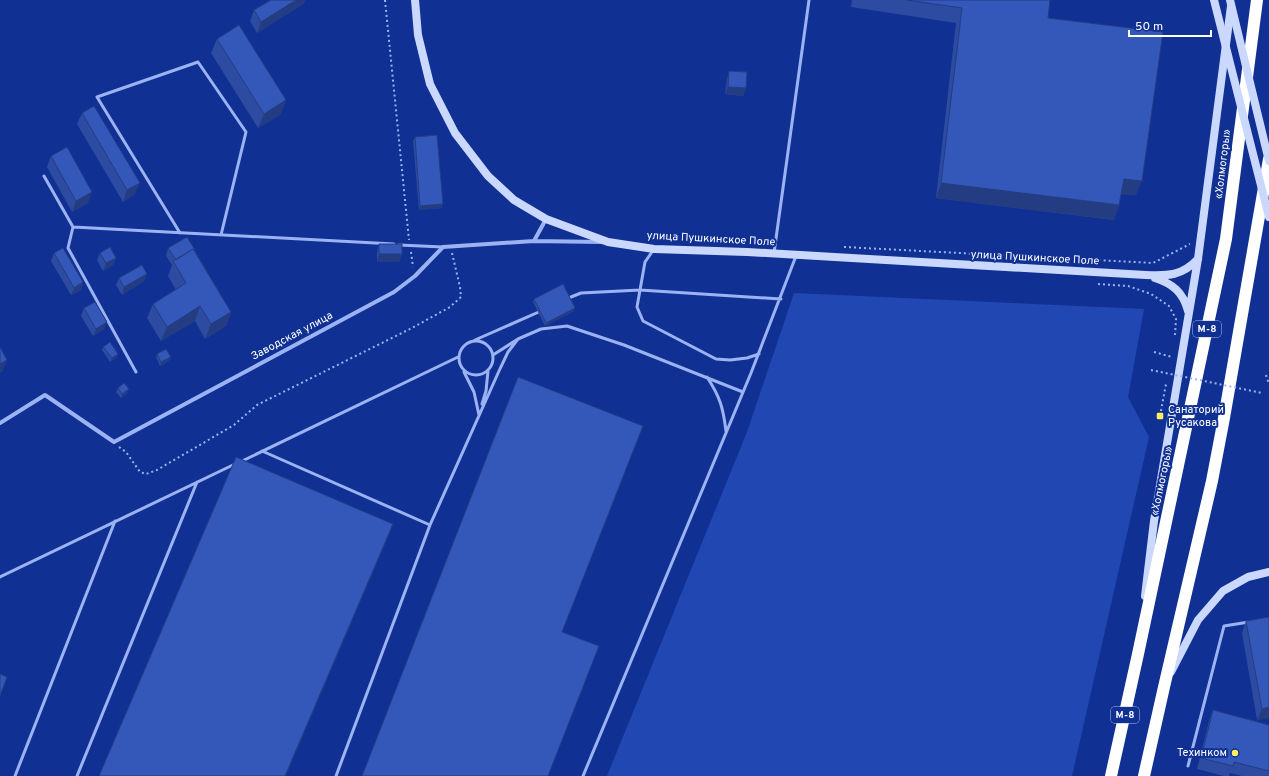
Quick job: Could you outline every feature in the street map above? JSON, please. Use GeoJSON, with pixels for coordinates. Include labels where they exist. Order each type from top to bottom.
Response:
{"type":"FeatureCollection","features":[{"type":"Feature","properties":{"kind":"highway","name":"«Холмогоры»"},"geometry":{"type":"LineString","coordinates":[[1111,776],[1226,239],[1257,0]]}},
{"type":"Feature","properties":{"kind":"highway","name":"М-8"},"geometry":{"type":"LineString","coordinates":[[1144,776],[1212,482],[1269,160]]}},
{"type":"Feature","properties":{"kind":"main road","name":"улица Пушкинское Поле"},"geometry":{"type":"LineString","coordinates":[[415,0],[418,35],[430,84],[455,133],[488,176],[514,200],[546,219],[608,242],[654,249],[774,253],[1168,276],[1180,273],[1191,266],[1198,259]]}},
{"type":"Feature","properties":{"kind":"main road"},"geometry":{"type":"LineString","coordinates":[[1214,0],[1269,217]]}},
{"type":"Feature","properties":{"kind":"main road"},"geometry":{"type":"LineString","coordinates":[[1231,0],[1269,160]]}},
{"type":"Feature","properties":{"kind":"main road"},"geometry":{"type":"LineString","coordinates":[[1138,654],[1154,521],[1198,259],[1231,0]]}},
{"type":"Feature","properties":{"kind":"main road","name":"улица Пушкинское Поле"},"geometry":{"type":"LineString","coordinates":[[1146,275],[1166,282],[1179,291],[1185,300],[1189,314]]}},
{"type":"Feature","properties":{"kind":"main road"},"geometry":{"type":"LineString","coordinates":[[1164,687],[1198,620],[1223,591],[1248,577],[1269,572]]}},
{"type":"Feature","properties":{"kind":"street"},"geometry":{"type":"LineString","coordinates":[[534,241],[546,219]]}},
{"type":"Feature","properties":{"kind":"street"},"geometry":{"type":"LineString","coordinates":[[443,247],[534,241],[608,242]]}},
{"type":"Feature","properties":{"kind":"street","name":"Заводская улица"},"geometry":{"type":"LineString","coordinates":[[114,442],[394,292],[414,276],[443,247]]}},
{"type":"Feature","properties":{"kind":"street"},"geometry":{"type":"LineString","coordinates":[[0,423],[45,395],[114,442]]}},
{"type":"Feature","properties":{"kind":"lane"},"geometry":{"type":"LineString","coordinates":[[774,253],[809,0]]}},
{"type":"Feature","properties":{"kind":"lane"},"geometry":{"type":"LineString","coordinates":[[180,233],[97,97],[198,62],[246,132],[221,235]]}},
{"type":"Feature","properties":{"kind":"lane"},"geometry":{"type":"LineString","coordinates":[[44,176],[73,227],[68,248],[136,372]]}},
{"type":"Feature","properties":{"kind":"lane"},"geometry":{"type":"LineString","coordinates":[[73,227],[443,247]]}},
{"type":"Feature","properties":{"kind":"lane"},"geometry":{"type":"LineString","coordinates":[[654,249],[644,262],[637,307],[643,321],[716,359],[730,360],[747,358],[759,354]]}},
{"type":"Feature","properties":{"kind":"lane"},"geometry":{"type":"LineString","coordinates":[[583,776],[759,354],[797,255]]}},
{"type":"Feature","properties":{"kind":"lane"},"geometry":{"type":"LineString","coordinates":[[560,302],[581,293],[640,290],[781,299]]}},
{"type":"Feature","properties":{"kind":"lane"},"geometry":{"type":"LineString","coordinates":[[479,415],[474,392],[459,365],[458,356],[460,348],[467,342],[475,340],[546,308]]}},
{"type":"Feature","properties":{"kind":"lane"},"geometry":{"type":"LineString","coordinates":[[493,355],[518,339],[541,329],[566,326],[624,344],[743,392]]}},
{"type":"Feature","properties":{"kind":"lane"},"geometry":{"type":"LineString","coordinates":[[336,776],[430,525],[499,371],[508,352],[518,339]]}},
{"type":"Feature","properties":{"kind":"lane"},"geometry":{"type":"LineString","coordinates":[[475,340],[483,342],[490,347],[493,355],[492,364],[488,371],[486,391],[479,415]]}},
{"type":"Feature","properties":{"kind":"lane"},"geometry":{"type":"LineString","coordinates":[[0,577],[458,356]]}},
{"type":"Feature","properties":{"kind":"lane"},"geometry":{"type":"LineString","coordinates":[[464,372],[472,375],[481,375],[488,371]]}},
{"type":"Feature","properties":{"kind":"lane"},"geometry":{"type":"LineString","coordinates":[[707,377],[717,392],[722,404],[726,432]]}},
{"type":"Feature","properties":{"kind":"lane"},"geometry":{"type":"LineString","coordinates":[[262,451],[430,525]]}},
{"type":"Feature","properties":{"kind":"lane"},"geometry":{"type":"LineString","coordinates":[[77,776],[197,482]]}},
{"type":"Feature","properties":{"kind":"lane"},"geometry":{"type":"LineString","coordinates":[[15,776],[115,521]]}},
{"type":"Feature","properties":{"kind":"lane"},"geometry":{"type":"LineString","coordinates":[[1188,766],[1224,626],[1254,621]]}},
{"type":"Feature","properties":{"kind":"path"},"geometry":{"type":"LineString","coordinates":[[385,0],[414,276]]}},
{"type":"Feature","properties":{"kind":"path"},"geometry":{"type":"LineString","coordinates":[[839,247],[1153,263],[1191,243]]}},
{"type":"Feature","properties":{"kind":"path"},"geometry":{"type":"LineString","coordinates":[[114,442],[126,452],[140,472],[146,474],[157,470],[234,425],[257,405],[412,328],[450,307],[461,297],[450,246]]}},
{"type":"Feature","properties":{"kind":"path"},"geometry":{"type":"LineString","coordinates":[[1098,284],[1128,286],[1152,294],[1169,306],[1176,319],[1174,342]]}},
{"type":"Feature","properties":{"kind":"path"},"geometry":{"type":"LineString","coordinates":[[1154,352],[1172,358],[1173,350]]}},
{"type":"Feature","properties":{"kind":"path"},"geometry":{"type":"LineString","coordinates":[[1151,370],[1262,393]]}},
{"type":"Feature","properties":{"kind":"path"},"geometry":{"type":"LineString","coordinates":[[1160,416],[1169,372]]}},
{"type":"Feature","properties":{"kind":"path"},"geometry":{"type":"LineString","coordinates":[[1266,375],[1269,384]]}},
{"type":"Feature","properties":{"kind":"shaded area"},"geometry":{"type":"Polygon","coordinates":[[[794,293],[1144,309],[1128,397],[1149,437],[1072,776],[607,776],[747,432],[794,293]]]}},
{"type":"Feature","properties":{"kind":"building"},"geometry":{"type":"Polygon","coordinates":[[[271,0],[296,0],[261,22],[254,10],[271,0]]]}},
{"type":"Feature","properties":{"kind":"building"},"geometry":{"type":"Polygon","coordinates":[[[907,0],[1050,0],[1048,18],[1163,32],[1142,181],[1124,179],[1119,205],[941,183],[962,8],[907,0]]]}},
{"type":"Feature","properties":{"kind":"building"},"geometry":{"type":"Polygon","coordinates":[[[239,25],[286,100],[264,114],[217,39],[239,25]]]}},
{"type":"Feature","properties":{"kind":"building"},"geometry":{"type":"Polygon","coordinates":[[[729,71],[747,72],[746,88],[728,87],[729,71]]]}},
{"type":"Feature","properties":{"kind":"building"},"geometry":{"type":"Polygon","coordinates":[[[94,106],[140,183],[127,190],[82,113],[94,106]]]}},
{"type":"Feature","properties":{"kind":"building"},"geometry":{"type":"Polygon","coordinates":[[[437,135],[443,204],[420,206],[415,137],[437,135]]]}},
{"type":"Feature","properties":{"kind":"building"},"geometry":{"type":"Polygon","coordinates":[[[67,147],[92,192],[76,201],[51,156],[67,147]]]}},
{"type":"Feature","properties":{"kind":"building"},"geometry":{"type":"Polygon","coordinates":[[[187,237],[195,250],[193,249],[176,260],[168,248],[187,237]]]}},
{"type":"Feature","properties":{"kind":"building"},"geometry":{"type":"Polygon","coordinates":[[[379,244],[402,244],[402,254],[379,254],[379,244]]]}},
{"type":"Feature","properties":{"kind":"building"},"geometry":{"type":"Polygon","coordinates":[[[110,247],[116,258],[106,263],[100,253],[110,247]]]}},
{"type":"Feature","properties":{"kind":"building"},"geometry":{"type":"Polygon","coordinates":[[[63,248],[83,282],[74,288],[54,253],[63,248]]]}},
{"type":"Feature","properties":{"kind":"building"},"geometry":{"type":"Polygon","coordinates":[[[193,249],[231,312],[211,324],[200,306],[167,327],[153,304],[186,283],[173,261],[193,249]]]}},
{"type":"Feature","properties":{"kind":"building"},"geometry":{"type":"Polygon","coordinates":[[[142,265],[147,274],[124,287],[119,278],[142,265]]]}},
{"type":"Feature","properties":{"kind":"building"},"geometry":{"type":"Polygon","coordinates":[[[563,284],[575,308],[546,323],[534,299],[563,284]]]}},
{"type":"Feature","properties":{"kind":"building"},"geometry":{"type":"Polygon","coordinates":[[[95,302],[107,322],[96,329],[84,308],[95,302]]]}},
{"type":"Feature","properties":{"kind":"building"},"geometry":{"type":"Polygon","coordinates":[[[110,342],[118,354],[112,358],[103,347],[110,342]]]}},
{"type":"Feature","properties":{"kind":"building"},"geometry":{"type":"Polygon","coordinates":[[[0,347],[7,360],[0,364],[0,347]]]}},
{"type":"Feature","properties":{"kind":"building"},"geometry":{"type":"Polygon","coordinates":[[[166,349],[171,357],[161,362],[157,354],[166,349]]]}},
{"type":"Feature","properties":{"kind":"building"},"geometry":{"type":"Polygon","coordinates":[[[518,377],[643,426],[562,632],[599,646],[548,776],[362,776],[518,377]]]}},
{"type":"Feature","properties":{"kind":"building"},"geometry":{"type":"Polygon","coordinates":[[[124,383],[129,389],[122,394],[118,388],[124,383]]]}},
{"type":"Feature","properties":{"kind":"building"},"geometry":{"type":"Polygon","coordinates":[[[236,457],[393,524],[285,776],[99,776],[236,457]]]}},
{"type":"Feature","properties":{"kind":"building"},"geometry":{"type":"Polygon","coordinates":[[[1269,617],[1269,707],[1262,709],[1246,621],[1269,617]]]}},
{"type":"Feature","properties":{"kind":"building"},"geometry":{"type":"Polygon","coordinates":[[[0,674],[7,677],[0,696],[0,674]]]}},
{"type":"Feature","properties":{"kind":"building","name":"Техинком"},"geometry":{"type":"Polygon","coordinates":[[[1213,710],[1269,725],[1269,771],[1234,762],[1233,766],[1201,758],[1213,710]]]}},
{"type":"Feature","properties":{"kind":"place","name":"Санаторий Русакова"},"geometry":{"type":"Point","coordinates":[1160,416]}},
{"type":"Feature","properties":{"kind":"place","name":"Техинком"},"geometry":{"type":"Point","coordinates":[1235,753]}}]}
